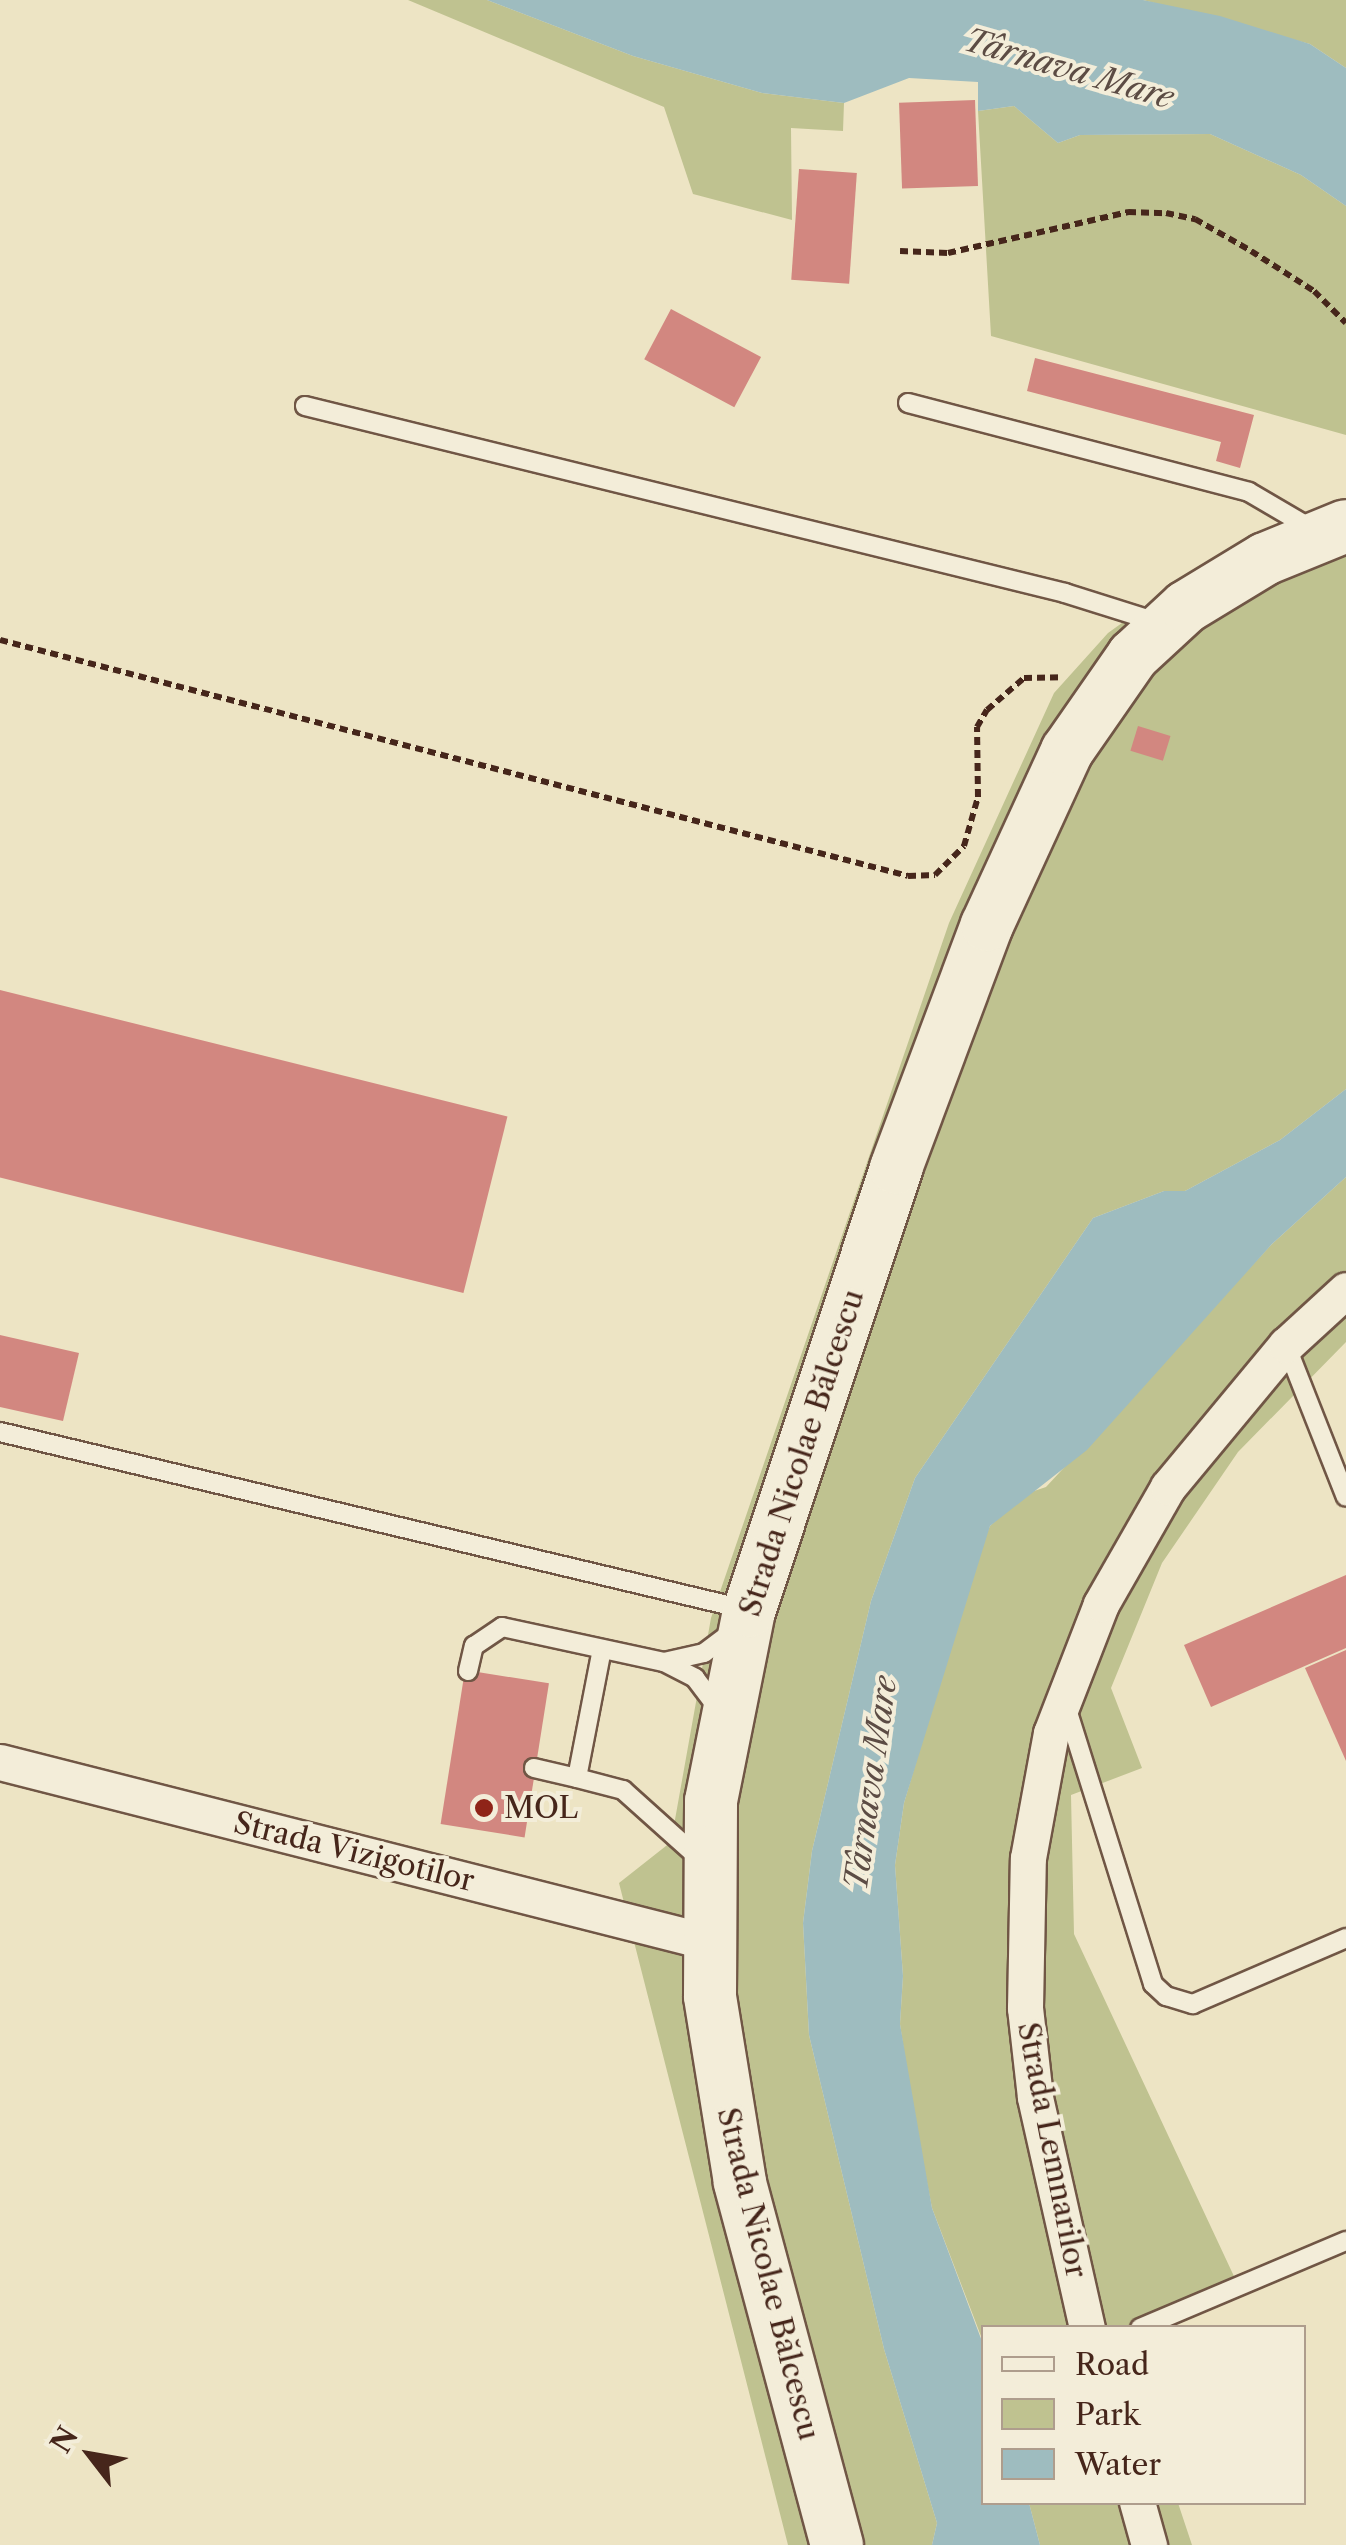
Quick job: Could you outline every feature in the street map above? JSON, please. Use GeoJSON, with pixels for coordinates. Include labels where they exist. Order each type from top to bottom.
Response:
{"type":"FeatureCollection","features":[{"type":"Feature","properties":{"kind":"main road","name":"Strada Nicolae Bălcescu"},"geometry":{"type":"LineString","coordinates":[[837,2545],[740,2182],[720,2082],[706,1866],[725,1722],[748,1615],[816,1398],[987,926],[1049,784],[1108,688],[1166,624],[1224,581],[1334,530]]}},
{"type":"Feature","properties":{"kind":"street","name":"Strada Lemnarilor"},"geometry":{"type":"LineString","coordinates":[[1086,2325],[1035,2097],[1025,2008],[1028,1858],[1038,1788],[1063,1696],[1136,1536],[1206,1437],[1286,1345],[1346,1290]]}},
{"type":"Feature","properties":{"kind":"street","name":"Strada Vizigotilor"},"geometry":{"type":"LineString","coordinates":[[0,1762],[708,1942]]}},
{"type":"Feature","properties":{"kind":"street"},"geometry":{"type":"LineString","coordinates":[[1138,2505],[1150,2545]]}},
{"type":"Feature","properties":{"kind":"lane"},"geometry":{"type":"LineString","coordinates":[[908,403],[1249,492],[1334,530]]}},
{"type":"Feature","properties":{"kind":"lane"},"geometry":{"type":"LineString","coordinates":[[306,406],[1065,593],[1166,624]]}},
{"type":"Feature","properties":{"kind":"lane"},"geometry":{"type":"LineString","coordinates":[[1286,1345],[1346,1496]]}},
{"type":"Feature","properties":{"kind":"lane"},"geometry":{"type":"LineString","coordinates":[[0,1432],[748,1615]]}},
{"type":"Feature","properties":{"kind":"lane"},"geometry":{"type":"LineString","coordinates":[[664,1662],[704,1653],[748,1615]]}},
{"type":"Feature","properties":{"kind":"lane"},"geometry":{"type":"LineString","coordinates":[[468,1672],[474,1646],[502,1628],[664,1662],[695,1678],[725,1722]]}},
{"type":"Feature","properties":{"kind":"lane"},"geometry":{"type":"LineString","coordinates":[[577,1778],[602,1649]]}},
{"type":"Feature","properties":{"kind":"lane"},"geometry":{"type":"LineString","coordinates":[[1063,1696],[1153,1984],[1166,1996],[1193,2004],[1346,1938]]}},
{"type":"Feature","properties":{"kind":"lane"},"geometry":{"type":"LineString","coordinates":[[534,1768],[623,1790],[706,1866]]}},
{"type":"Feature","properties":{"kind":"lane"},"geometry":{"type":"LineString","coordinates":[[1147,2325],[1346,2242]]}},
{"type":"Feature","properties":{"kind":"path"},"geometry":{"type":"LineString","coordinates":[[900,251],[948,253],[1128,212],[1166,213],[1195,219],[1252,252],[1314,290],[1346,323]]}},
{"type":"Feature","properties":{"kind":"path"},"geometry":{"type":"LineString","coordinates":[[0,640],[908,876],[934,875],[964,846],[978,797],[976,727],[1005,691],[1024,678],[1052,674],[1108,688]]}},
{"type":"Feature","properties":{"kind":"green space"},"geometry":{"type":"Polygon","coordinates":[[[408,0],[487,0],[633,56],[762,93],[844,103],[843,131],[791,128],[792,220],[693,194],[664,107],[408,0]]]}},
{"type":"Feature","properties":{"kind":"green space"},"geometry":{"type":"Polygon","coordinates":[[[1143,0],[1346,0],[1346,68],[1310,44],[1143,0]]]}},
{"type":"Feature","properties":{"kind":"green space"},"geometry":{"type":"Polygon","coordinates":[[[1014,106],[1058,143],[1080,135],[1210,134],[1301,175],[1346,206],[1346,435],[991,336],[978,111],[1014,106]]]}},
{"type":"Feature","properties":{"kind":"green space"},"geometry":{"type":"Polygon","coordinates":[[[1346,499],[1346,1089],[1280,1140],[1185,1191],[1164,1191],[1093,1218],[915,1478],[871,1601],[812,1851],[803,1923],[809,2035],[884,2349],[937,2523],[932,2545],[788,2545],[619,1883],[671,1842],[711,1618],[949,923],[1054,693],[1108,633],[1161,595],[1258,534],[1346,499]]]}},
{"type":"Feature","properties":{"kind":"green space"},"geometry":{"type":"Polygon","coordinates":[[[1346,1177],[1346,1342],[1238,1452],[1162,1563],[1111,1688],[1142,1768],[1071,1795],[1074,1934],[1239,2287],[1144,2325],[981,2325],[981,2336],[932,2208],[900,2024],[903,1976],[895,1865],[904,1803],[976,1558],[990,1526],[1025,1494],[1046,1487],[1272,1244],[1346,1177]]]}},
{"type":"Feature","properties":{"kind":"green space"},"geometry":{"type":"Polygon","coordinates":[[[1030,2505],[1179,2505],[1192,2545],[1040,2545],[1030,2505]]]}},
{"type":"Feature","properties":{"kind":"water","name":"Târnava Mare"},"geometry":{"type":"Polygon","coordinates":[[[487,0],[1143,0],[1220,16],[1310,44],[1346,68],[1346,206],[1301,175],[1210,134],[1080,135],[1058,143],[1014,106],[978,111],[978,82],[909,78],[844,103],[762,93],[633,56],[487,0]]]}},
{"type":"Feature","properties":{"kind":"water","name":"Târnava Mare"},"geometry":{"type":"Polygon","coordinates":[[[1346,1089],[1346,1177],[1272,1244],[1087,1450],[990,1526],[904,1803],[895,1865],[903,1976],[900,2024],[932,2208],[981,2339],[981,2505],[1030,2505],[1040,2545],[932,2545],[937,2523],[884,2349],[809,2035],[803,1923],[812,1851],[871,1601],[915,1478],[1093,1218],[1164,1191],[1185,1191],[1280,1140],[1346,1089]]]}},
{"type":"Feature","properties":{"kind":"building"},"geometry":{"type":"Polygon","coordinates":[[[975,100],[978,186],[902,189],[899,103],[975,100]]]}},
{"type":"Feature","properties":{"kind":"building"},"geometry":{"type":"Polygon","coordinates":[[[799,169],[857,173],[849,284],[791,280],[799,169]]]}},
{"type":"Feature","properties":{"kind":"building"},"geometry":{"type":"Polygon","coordinates":[[[671,309],[761,357],[734,407],[644,359],[671,309]]]}},
{"type":"Feature","properties":{"kind":"building"},"geometry":{"type":"Polygon","coordinates":[[[1035,358],[1254,415],[1240,468],[1216,461],[1221,442],[1027,391],[1035,358]]]}},
{"type":"Feature","properties":{"kind":"building"},"geometry":{"type":"Polygon","coordinates":[[[1138,726],[1171,736],[1163,761],[1130,751],[1138,726]]]}},
{"type":"Feature","properties":{"kind":"building"},"geometry":{"type":"Polygon","coordinates":[[[0,990],[507,1117],[463,1293],[0,1178],[0,990]]]}},
{"type":"Feature","properties":{"kind":"building"},"geometry":{"type":"Polygon","coordinates":[[[0,1335],[79,1353],[63,1421],[0,1407],[0,1335]]]}},
{"type":"Feature","properties":{"kind":"building"},"geometry":{"type":"Polygon","coordinates":[[[1346,1575],[1346,1648],[1211,1707],[1184,1645],[1346,1575]]]}},
{"type":"Feature","properties":{"kind":"building"},"geometry":{"type":"Polygon","coordinates":[[[1346,1650],[1346,1761],[1305,1668],[1346,1650]]]}},
{"type":"Feature","properties":{"kind":"building"},"geometry":{"type":"Polygon","coordinates":[[[465,1670],[549,1683],[525,1837],[441,1824],[465,1670]]]}},
{"type":"Feature","properties":{"kind":"place","name":"MOL"},"geometry":{"type":"Point","coordinates":[484,1808]}}]}
